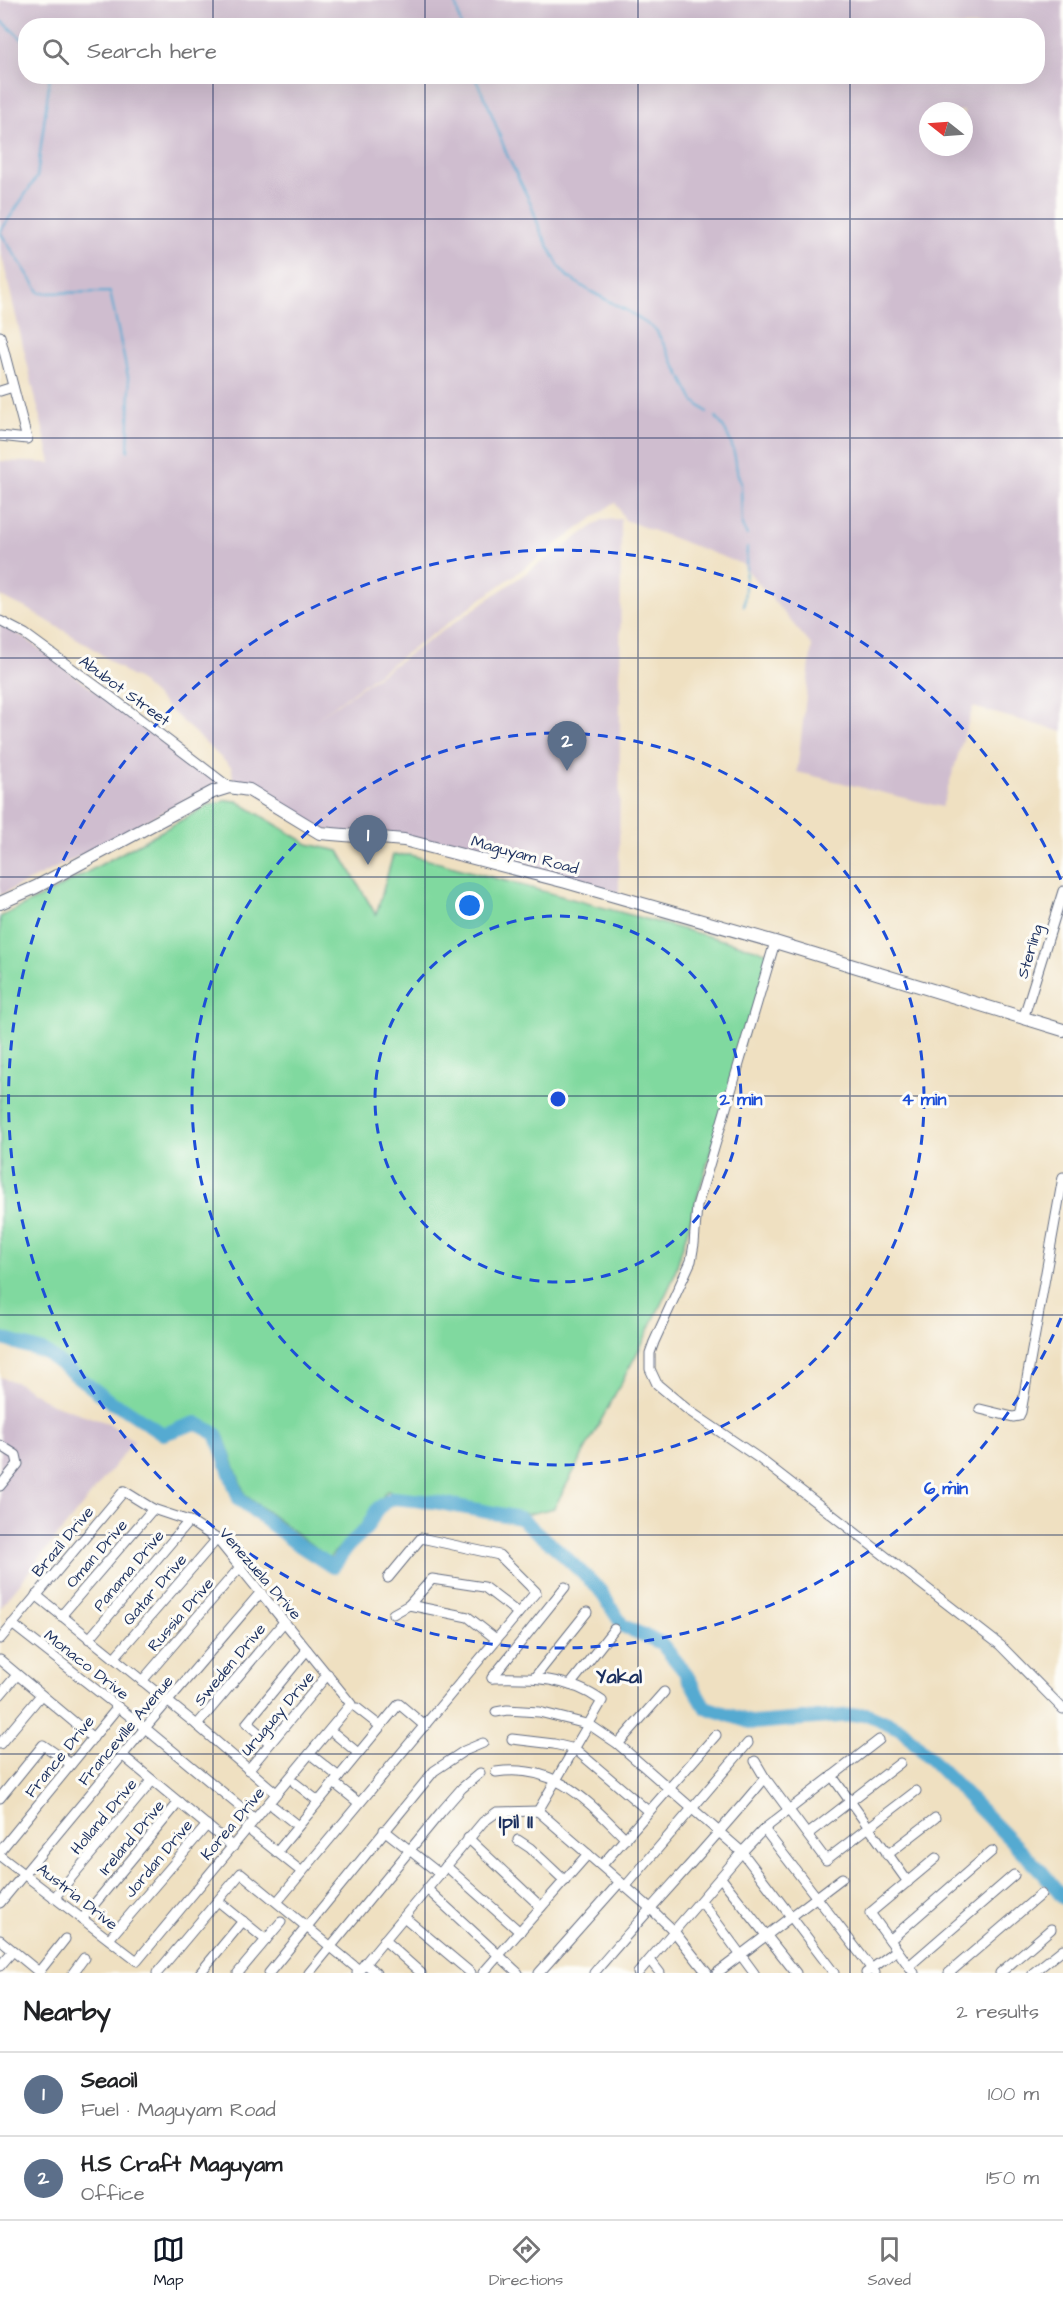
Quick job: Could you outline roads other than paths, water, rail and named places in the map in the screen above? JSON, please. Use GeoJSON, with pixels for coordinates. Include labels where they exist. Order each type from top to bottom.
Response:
{"type":"FeatureCollection","features":[{"type":"Feature","properties":{"kind":"main road"},"geometry":{"type":"LineString","coordinates":[[0,903],[213,792],[229,787]]}},
{"type":"Feature","properties":{"kind":"main road","name":"Maguyam Road"},"geometry":{"type":"LineString","coordinates":[[229,787],[256,793],[298,822],[320,833],[404,840],[566,882],[775,942],[1063,1030]]}},
{"type":"Feature","properties":{"kind":"street"},"geometry":{"type":"LineString","coordinates":[[0,336],[3,362],[13,387],[27,439],[0,436]]}},
{"type":"Feature","properties":{"kind":"street"},"geometry":{"type":"LineString","coordinates":[[0,391],[13,387]]}},
{"type":"Feature","properties":{"kind":"street","name":"Abubot Street"},"geometry":{"type":"LineString","coordinates":[[0,621],[25,634],[229,787]]}},
{"type":"Feature","properties":{"kind":"street","name":"Sterling"},"geometry":{"type":"LineString","coordinates":[[1023,1019],[1063,891]]}},
{"type":"Feature","properties":{"kind":"street"},"geometry":{"type":"LineString","coordinates":[[775,942],[697,1206],[691,1262],[654,1342],[650,1353],[651,1369],[657,1384],[688,1410],[760,1459],[1000,1645],[1063,1708]]}},
{"type":"Feature","properties":{"kind":"street"},"geometry":{"type":"LineString","coordinates":[[980,1410],[1013,1417],[1019,1416],[1021,1412],[1063,1177]]}},
{"type":"Feature","properties":{"kind":"street"},"geometry":{"type":"LineString","coordinates":[[0,1445],[16,1455],[18,1464],[0,1486]]}},
{"type":"Feature","properties":{"kind":"street","name":"Venezuela Drive"},"geometry":{"type":"LineString","coordinates":[[124,1491],[153,1509],[189,1521],[217,1539],[354,1706],[380,1726]]}},
{"type":"Feature","properties":{"kind":"street","name":"Brazil Drive"},"geometry":{"type":"LineString","coordinates":[[0,1639],[124,1491]]}},
{"type":"Feature","properties":{"kind":"street","name":"Oman Drive"},"geometry":{"type":"LineString","coordinates":[[62,1616],[153,1509]]}},
{"type":"Feature","properties":{"kind":"street","name":"Panama Drive"},"geometry":{"type":"LineString","coordinates":[[89,1639],[189,1521]]}},
{"type":"Feature","properties":{"kind":"street"},"geometry":{"type":"LineString","coordinates":[[277,1902],[536,1592],[499,1555],[421,1538],[388,1578]]}},
{"type":"Feature","properties":{"kind":"street","name":"Qatar Drive"},"geometry":{"type":"LineString","coordinates":[[114,1658],[217,1539]]}},
{"type":"Feature","properties":{"kind":"street","name":"Russia Drive"},"geometry":{"type":"LineString","coordinates":[[142,1681],[240,1566]]}},
{"type":"Feature","properties":{"kind":"street"},"geometry":{"type":"LineString","coordinates":[[393,1614],[409,1605],[432,1579],[484,1587],[518,1613]]}},
{"type":"Feature","properties":{"kind":"street"},"geometry":{"type":"LineString","coordinates":[[538,1811],[602,1701],[588,1690],[535,1677],[492,1678],[565,1587]]}},
{"type":"Feature","properties":{"kind":"street","name":"Franceville Avenue"},"geometry":{"type":"LineString","coordinates":[[0,1904],[122,1755],[261,1592]]}},
{"type":"Feature","properties":{"kind":"street"},"geometry":{"type":"LineString","coordinates":[[36,1595],[197,1725],[276,1793]]}},
{"type":"Feature","properties":{"kind":"street"},"geometry":{"type":"LineString","coordinates":[[409,1605],[468,1617],[496,1639]]}},
{"type":"Feature","properties":{"kind":"street"},"geometry":{"type":"LineString","coordinates":[[535,1677],[587,1612]]}},
{"type":"Feature","properties":{"kind":"street","name":"Sweden Drive"},"geometry":{"type":"LineString","coordinates":[[197,1725],[284,1622]]}},
{"type":"Feature","properties":{"kind":"street","name":"Monaco Drive"},"geometry":{"type":"LineString","coordinates":[[12,1624],[145,1728],[255,1819]]}},
{"type":"Feature","properties":{"kind":"street"},"geometry":{"type":"LineString","coordinates":[[570,1685],[614,1629]]}},
{"type":"Feature","properties":{"kind":"street"},"geometry":{"type":"LineString","coordinates":[[270,1743],[247,1723],[306,1650]]}},
{"type":"Feature","properties":{"kind":"street"},"geometry":{"type":"LineString","coordinates":[[0,1660],[93,1738]]}},
{"type":"Feature","properties":{"kind":"street","name":"Uruguay Drive"},"geometry":{"type":"LineString","coordinates":[[248,1770],[328,1674]]}},
{"type":"Feature","properties":{"kind":"street"},"geometry":{"type":"LineString","coordinates":[[0,1695],[17,1675]]}},
{"type":"Feature","properties":{"kind":"street"},"geometry":{"type":"LineString","coordinates":[[618,1744],[664,1692]]}},
{"type":"Feature","properties":{"kind":"street"},"geometry":{"type":"LineString","coordinates":[[0,1744],[41,1695]]}},
{"type":"Feature","properties":{"kind":"street"},"geometry":{"type":"LineString","coordinates":[[277,1852],[399,1704],[425,1726]]}},
{"type":"Feature","properties":{"kind":"street","name":"Korea Drive"},"geometry":{"type":"LineString","coordinates":[[137,1961],[276,1793],[354,1706]]}},
{"type":"Feature","properties":{"kind":"street","name":"France Drive"},"geometry":{"type":"LineString","coordinates":[[0,1851],[118,1707]]}},
{"type":"Feature","properties":{"kind":"street"},"geometry":{"type":"LineString","coordinates":[[496,1712],[507,1710],[539,1712],[590,1725],[618,1744],[742,1852],[834,1973]]}},
{"type":"Feature","properties":{"kind":"street"},"geometry":{"type":"LineString","coordinates":[[335,1734],[358,1753]]}},
{"type":"Feature","properties":{"kind":"street"},"geometry":{"type":"LineString","coordinates":[[602,1865],[716,1735]]}},
{"type":"Feature","properties":{"kind":"street"},"geometry":{"type":"LineString","coordinates":[[512,1739],[575,1749],[648,1811]]}},
{"type":"Feature","properties":{"kind":"street"},"geometry":{"type":"LineString","coordinates":[[638,1973],[673,1930],[764,1829],[879,1740]]}},
{"type":"Feature","properties":{"kind":"street"},"geometry":{"type":"LineString","coordinates":[[269,1973],[434,1771],[464,1751],[483,1743]]}},
{"type":"Feature","properties":{"kind":"street"},"geometry":{"type":"LineString","coordinates":[[539,1973],[693,1809],[748,1743]]}},
{"type":"Feature","properties":{"kind":"street"},"geometry":{"type":"LineString","coordinates":[[0,1798],[43,1745],[71,1764]]}},
{"type":"Feature","properties":{"kind":"street"},"geometry":{"type":"LineString","coordinates":[[122,1755],[232,1846]]}},
{"type":"Feature","properties":{"kind":"street"},"geometry":{"type":"LineString","coordinates":[[315,1758],[359,1803]]}},
{"type":"Feature","properties":{"kind":"street"},"geometry":{"type":"LineString","coordinates":[[755,1761],[826,1860],[869,1830],[916,1791]]}},
{"type":"Feature","properties":{"kind":"street"},"geometry":{"type":"LineString","coordinates":[[807,1834],[900,1763]]}},
{"type":"Feature","properties":{"kind":"street"},"geometry":{"type":"LineString","coordinates":[[496,1772],[515,1769],[557,1779],[591,1805],[626,1839]]}},
{"type":"Feature","properties":{"kind":"street"},"geometry":{"type":"LineString","coordinates":[[309,1973],[462,1788],[480,1773]]}},
{"type":"Feature","properties":{"kind":"street"},"geometry":{"type":"LineString","coordinates":[[832,1776],[908,1882]]}},
{"type":"Feature","properties":{"kind":"street"},"geometry":{"type":"LineString","coordinates":[[594,1973],[650,1908],[720,1833],[765,1778]]}},
{"type":"Feature","properties":{"kind":"street","name":"Holland Drive"},"geometry":{"type":"LineString","coordinates":[[54,1898],[152,1781]]}},
{"type":"Feature","properties":{"kind":"street"},"geometry":{"type":"LineString","coordinates":[[295,1782],[318,1801]]}},
{"type":"Feature","properties":{"kind":"street","name":"Ireland Drive"},"geometry":{"type":"LineString","coordinates":[[82,1919],[179,1802]]}},
{"type":"Feature","properties":{"kind":"street"},"geometry":{"type":"LineString","coordinates":[[274,1808],[298,1826]]}},
{"type":"Feature","properties":{"kind":"street"},"geometry":{"type":"LineString","coordinates":[[361,1969],[483,1822],[497,1812],[538,1811],[602,1865],[673,1930],[707,1973]]}},
{"type":"Feature","properties":{"kind":"street"},"geometry":{"type":"LineString","coordinates":[[887,1855],[935,1818]]}},
{"type":"Feature","properties":{"kind":"street","name":"Jordan Drive"},"geometry":{"type":"LineString","coordinates":[[109,1939],[207,1824]]}},
{"type":"Feature","properties":{"kind":"street"},"geometry":{"type":"LineString","coordinates":[[764,1829],[871,1972],[897,1950]]}},
{"type":"Feature","properties":{"kind":"street"},"geometry":{"type":"LineString","coordinates":[[384,1830],[443,1870],[520,1932]]}},
{"type":"Feature","properties":{"kind":"street"},"geometry":{"type":"LineString","coordinates":[[253,1833],[302,1872]]}},
{"type":"Feature","properties":{"kind":"street"},"geometry":{"type":"LineString","coordinates":[[468,1838],[541,1907]]}},
{"type":"Feature","properties":{"kind":"street"},"geometry":{"type":"LineString","coordinates":[[518,1840],[530,1848],[565,1881]]}},
{"type":"Feature","properties":{"kind":"street"},"geometry":{"type":"LineString","coordinates":[[890,1940],[992,1851]]}},
{"type":"Feature","properties":{"kind":"street"},"geometry":{"type":"LineString","coordinates":[[483,1973],[588,1854]]}},
{"type":"Feature","properties":{"kind":"street","name":"Austria Drive"},"geometry":{"type":"LineString","coordinates":[[0,1856],[137,1961]]}},
{"type":"Feature","properties":{"kind":"street"},"geometry":{"type":"LineString","coordinates":[[936,1858],[870,1913],[912,1969],[1014,1875]]}},
{"type":"Feature","properties":{"kind":"street"},"geometry":{"type":"LineString","coordinates":[[157,1973],[241,1873],[331,1947],[361,1969],[376,1973]]}},
{"type":"Feature","properties":{"kind":"street"},"geometry":{"type":"LineString","coordinates":[[721,1878],[791,1971]]}},
{"type":"Feature","properties":{"kind":"street"},"geometry":{"type":"LineString","coordinates":[[717,1973],[842,1878]]}},
{"type":"Feature","properties":{"kind":"street"},"geometry":{"type":"LineString","coordinates":[[427,1889],[518,1973]]}},
{"type":"Feature","properties":{"kind":"street"},"geometry":{"type":"LineString","coordinates":[[949,1973],[1041,1894]]}},
{"type":"Feature","properties":{"kind":"street"},"geometry":{"type":"LineString","coordinates":[[218,1901],[266,1940]]}},
{"type":"Feature","properties":{"kind":"street"},"geometry":{"type":"LineString","coordinates":[[701,1901],[754,1973]]}},
{"type":"Feature","properties":{"kind":"street"},"geometry":{"type":"LineString","coordinates":[[404,1917],[471,1973]]}},
{"type":"Feature","properties":{"kind":"street"},"geometry":{"type":"LineString","coordinates":[[200,1973],[243,1921]]}},
{"type":"Feature","properties":{"kind":"street"},"geometry":{"type":"LineString","coordinates":[[238,1973],[281,1922]]}},
{"type":"Feature","properties":{"kind":"street"},"geometry":{"type":"LineString","coordinates":[[1000,1973],[1051,1929]]}},
{"type":"Feature","properties":{"kind":"street"},"geometry":{"type":"LineString","coordinates":[[0,1940],[39,1973],[65,1939]]}},
{"type":"Feature","properties":{"kind":"street"},"geometry":{"type":"LineString","coordinates":[[384,1940],[422,1973]]}},
{"type":"Feature","properties":{"kind":"street"},"geometry":{"type":"LineString","coordinates":[[1033,1973],[1063,1949]]}},
{"type":"Feature","properties":{"kind":"street"},"geometry":{"type":"LineString","coordinates":[[0,1966],[13,1951]]}},
{"type":"Feature","properties":{"kind":"street"},"geometry":{"type":"LineString","coordinates":[[73,1973],[84,1958]]}},
{"type":"Feature","properties":{"kind":"street"},"geometry":{"type":"LineString","coordinates":[[650,1960],[660,1973]]}},
{"type":"Feature","properties":{"kind":"waterway"},"geometry":{"type":"LineString","coordinates":[[455,0],[459,18]]}},
{"type":"Feature","properties":{"kind":"waterway"},"geometry":{"type":"LineString","coordinates":[[0,20],[18,35]]}},
{"type":"Feature","properties":{"kind":"waterway"},"geometry":{"type":"LineString","coordinates":[[49,84],[37,177],[0,232],[40,293],[110,292],[130,386],[128,451]]}},
{"type":"Feature","properties":{"kind":"waterway"},"geometry":{"type":"LineString","coordinates":[[478,84],[507,155],[531,204],[540,230],[560,268],[568,277],[656,330],[694,401],[707,412]]}},
{"type":"Feature","properties":{"kind":"waterway"},"geometry":{"type":"LineString","coordinates":[[716,417],[727,434],[734,453],[741,482],[742,526],[747,535]]}},
{"type":"Feature","properties":{"kind":"waterway"},"geometry":{"type":"LineString","coordinates":[[744,606],[747,548]]}},
{"type":"Feature","properties":{"kind":"waterway"},"geometry":{"type":"LineString","coordinates":[[0,1338],[45,1352],[112,1403],[163,1434],[196,1423],[216,1434],[239,1499],[294,1542],[333,1567],[348,1546],[366,1529],[378,1508],[393,1498],[435,1502],[520,1518],[599,1589],[623,1626],[661,1643],[685,1672],[705,1707],[753,1723],[867,1714],[901,1729],[1043,1873],[1063,1898]]}},
{"type":"Feature","properties":{"kind":"place","name":"H.S Craft Maguyam"},"geometry":{"type":"Point","coordinates":[567,771]}},
{"type":"Feature","properties":{"kind":"place","name":"Seaoil"},"geometry":{"type":"Point","coordinates":[368,865]}},
{"type":"Feature","properties":{"kind":"district","name":"Yakal"},"geometry":{"type":"Point","coordinates":[619,1676]}},
{"type":"Feature","properties":{"kind":"district","name":"Ipil II"},"geometry":{"type":"Point","coordinates":[516,1821]}}]}
